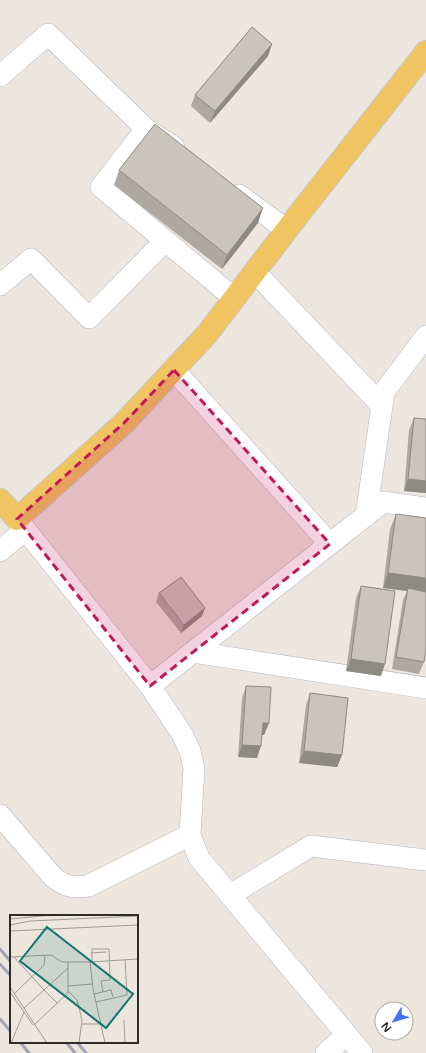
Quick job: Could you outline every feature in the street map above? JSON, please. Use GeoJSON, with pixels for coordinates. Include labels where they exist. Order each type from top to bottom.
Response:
{"type":"FeatureCollection","features":[{"type":"Feature","properties":{"kind":"main road"},"geometry":{"type":"LineString","coordinates":[[9,512],[124,423],[207,334],[287,230],[424,59]]}},
{"type":"Feature","properties":{"kind":"street"},"geometry":{"type":"LineString","coordinates":[[0,76],[48,34],[146,129],[191,158]]}},
{"type":"Feature","properties":{"kind":"street"},"geometry":{"type":"LineString","coordinates":[[146,129],[101,187],[234,298]]}},
{"type":"Feature","properties":{"kind":"street"},"geometry":{"type":"LineString","coordinates":[[223,182],[287,230]]}},
{"type":"Feature","properties":{"kind":"street"},"geometry":{"type":"LineString","coordinates":[[0,285],[31,259],[89,318],[165,241]]}},
{"type":"Feature","properties":{"kind":"street"},"geometry":{"type":"LineString","coordinates":[[254,272],[382,406]]}},
{"type":"Feature","properties":{"kind":"street"},"geometry":{"type":"LineString","coordinates":[[366,516],[384,392],[426,336]]}},
{"type":"Feature","properties":{"kind":"street"},"geometry":{"type":"LineString","coordinates":[[174,370],[330,544]]}},
{"type":"Feature","properties":{"kind":"street"},"geometry":{"type":"LineString","coordinates":[[150,686],[384,502],[426,508]]}},
{"type":"Feature","properties":{"kind":"street"},"geometry":{"type":"LineString","coordinates":[[0,551],[9,512]]}},
{"type":"Feature","properties":{"kind":"street"},"geometry":{"type":"LineString","coordinates":[[9,512],[150,686],[182,734],[190,751],[194,768],[190,835],[199,858],[362,1053]]}},
{"type":"Feature","properties":{"kind":"street"},"geometry":{"type":"LineString","coordinates":[[193,652],[426,688]]}},
{"type":"Feature","properties":{"kind":"street"},"geometry":{"type":"LineString","coordinates":[[0,815],[53,877],[61,883],[74,887],[88,886],[190,835]]}},
{"type":"Feature","properties":{"kind":"street"},"geometry":{"type":"LineString","coordinates":[[230,895],[311,846],[426,860]]}},
{"type":"Feature","properties":{"kind":"street"},"geometry":{"type":"LineString","coordinates":[[326,1053],[347,1036]]}},
{"type":"Feature","properties":{"kind":"highlighted area"},"geometry":{"type":"Polygon","coordinates":[[[174,370],[330,544],[150,686],[17,519],[124,423],[174,370]]]}},
{"type":"Feature","properties":{"kind":"building"},"geometry":{"type":"Polygon","coordinates":[[[252,27],[272,44],[215,111],[195,95],[252,27]]]}},
{"type":"Feature","properties":{"kind":"building"},"geometry":{"type":"Polygon","coordinates":[[[155,124],[263,208],[227,255],[119,170],[155,124]]]}},
{"type":"Feature","properties":{"kind":"building"},"geometry":{"type":"Polygon","coordinates":[[[414,418],[426,419],[426,481],[408,479],[414,418]]]}},
{"type":"Feature","properties":{"kind":"building"},"geometry":{"type":"Polygon","coordinates":[[[396,514],[426,518],[426,578],[388,573],[396,514]]]}},
{"type":"Feature","properties":{"kind":"building"},"geometry":{"type":"Polygon","coordinates":[[[181,577],[205,608],[184,625],[159,593],[181,577]]]}},
{"type":"Feature","properties":{"kind":"building"},"geometry":{"type":"Polygon","coordinates":[[[361,586],[395,591],[385,664],[351,659],[361,586]]]}},
{"type":"Feature","properties":{"kind":"building"},"geometry":{"type":"Polygon","coordinates":[[[408,588],[426,592],[426,648],[424,662],[396,657],[408,588]]]}},
{"type":"Feature","properties":{"kind":"building"},"geometry":{"type":"Polygon","coordinates":[[[246,686],[271,687],[269,723],[263,723],[261,746],[242,745],[246,686]]]}},
{"type":"Feature","properties":{"kind":"building"},"geometry":{"type":"Polygon","coordinates":[[[310,693],[348,698],[342,755],[304,751],[310,693]]]}},
{"type":"Feature","properties":{"kind":"railway"},"geometry":{"type":"LineString","coordinates":[[0,949],[10,961]]}},
{"type":"Feature","properties":{"kind":"railway"},"geometry":{"type":"LineString","coordinates":[[0,964],[10,975]]}},
{"type":"Feature","properties":{"kind":"railway"},"geometry":{"type":"LineString","coordinates":[[0,1019],[10,1031]]}},
{"type":"Feature","properties":{"kind":"railway"},"geometry":{"type":"LineString","coordinates":[[21,1043],[29,1053]]}},
{"type":"Feature","properties":{"kind":"railway"},"geometry":{"type":"LineString","coordinates":[[67,1043],[75,1053]]}},
{"type":"Feature","properties":{"kind":"railway"},"geometry":{"type":"LineString","coordinates":[[78,1043],[86,1053]]}}]}
